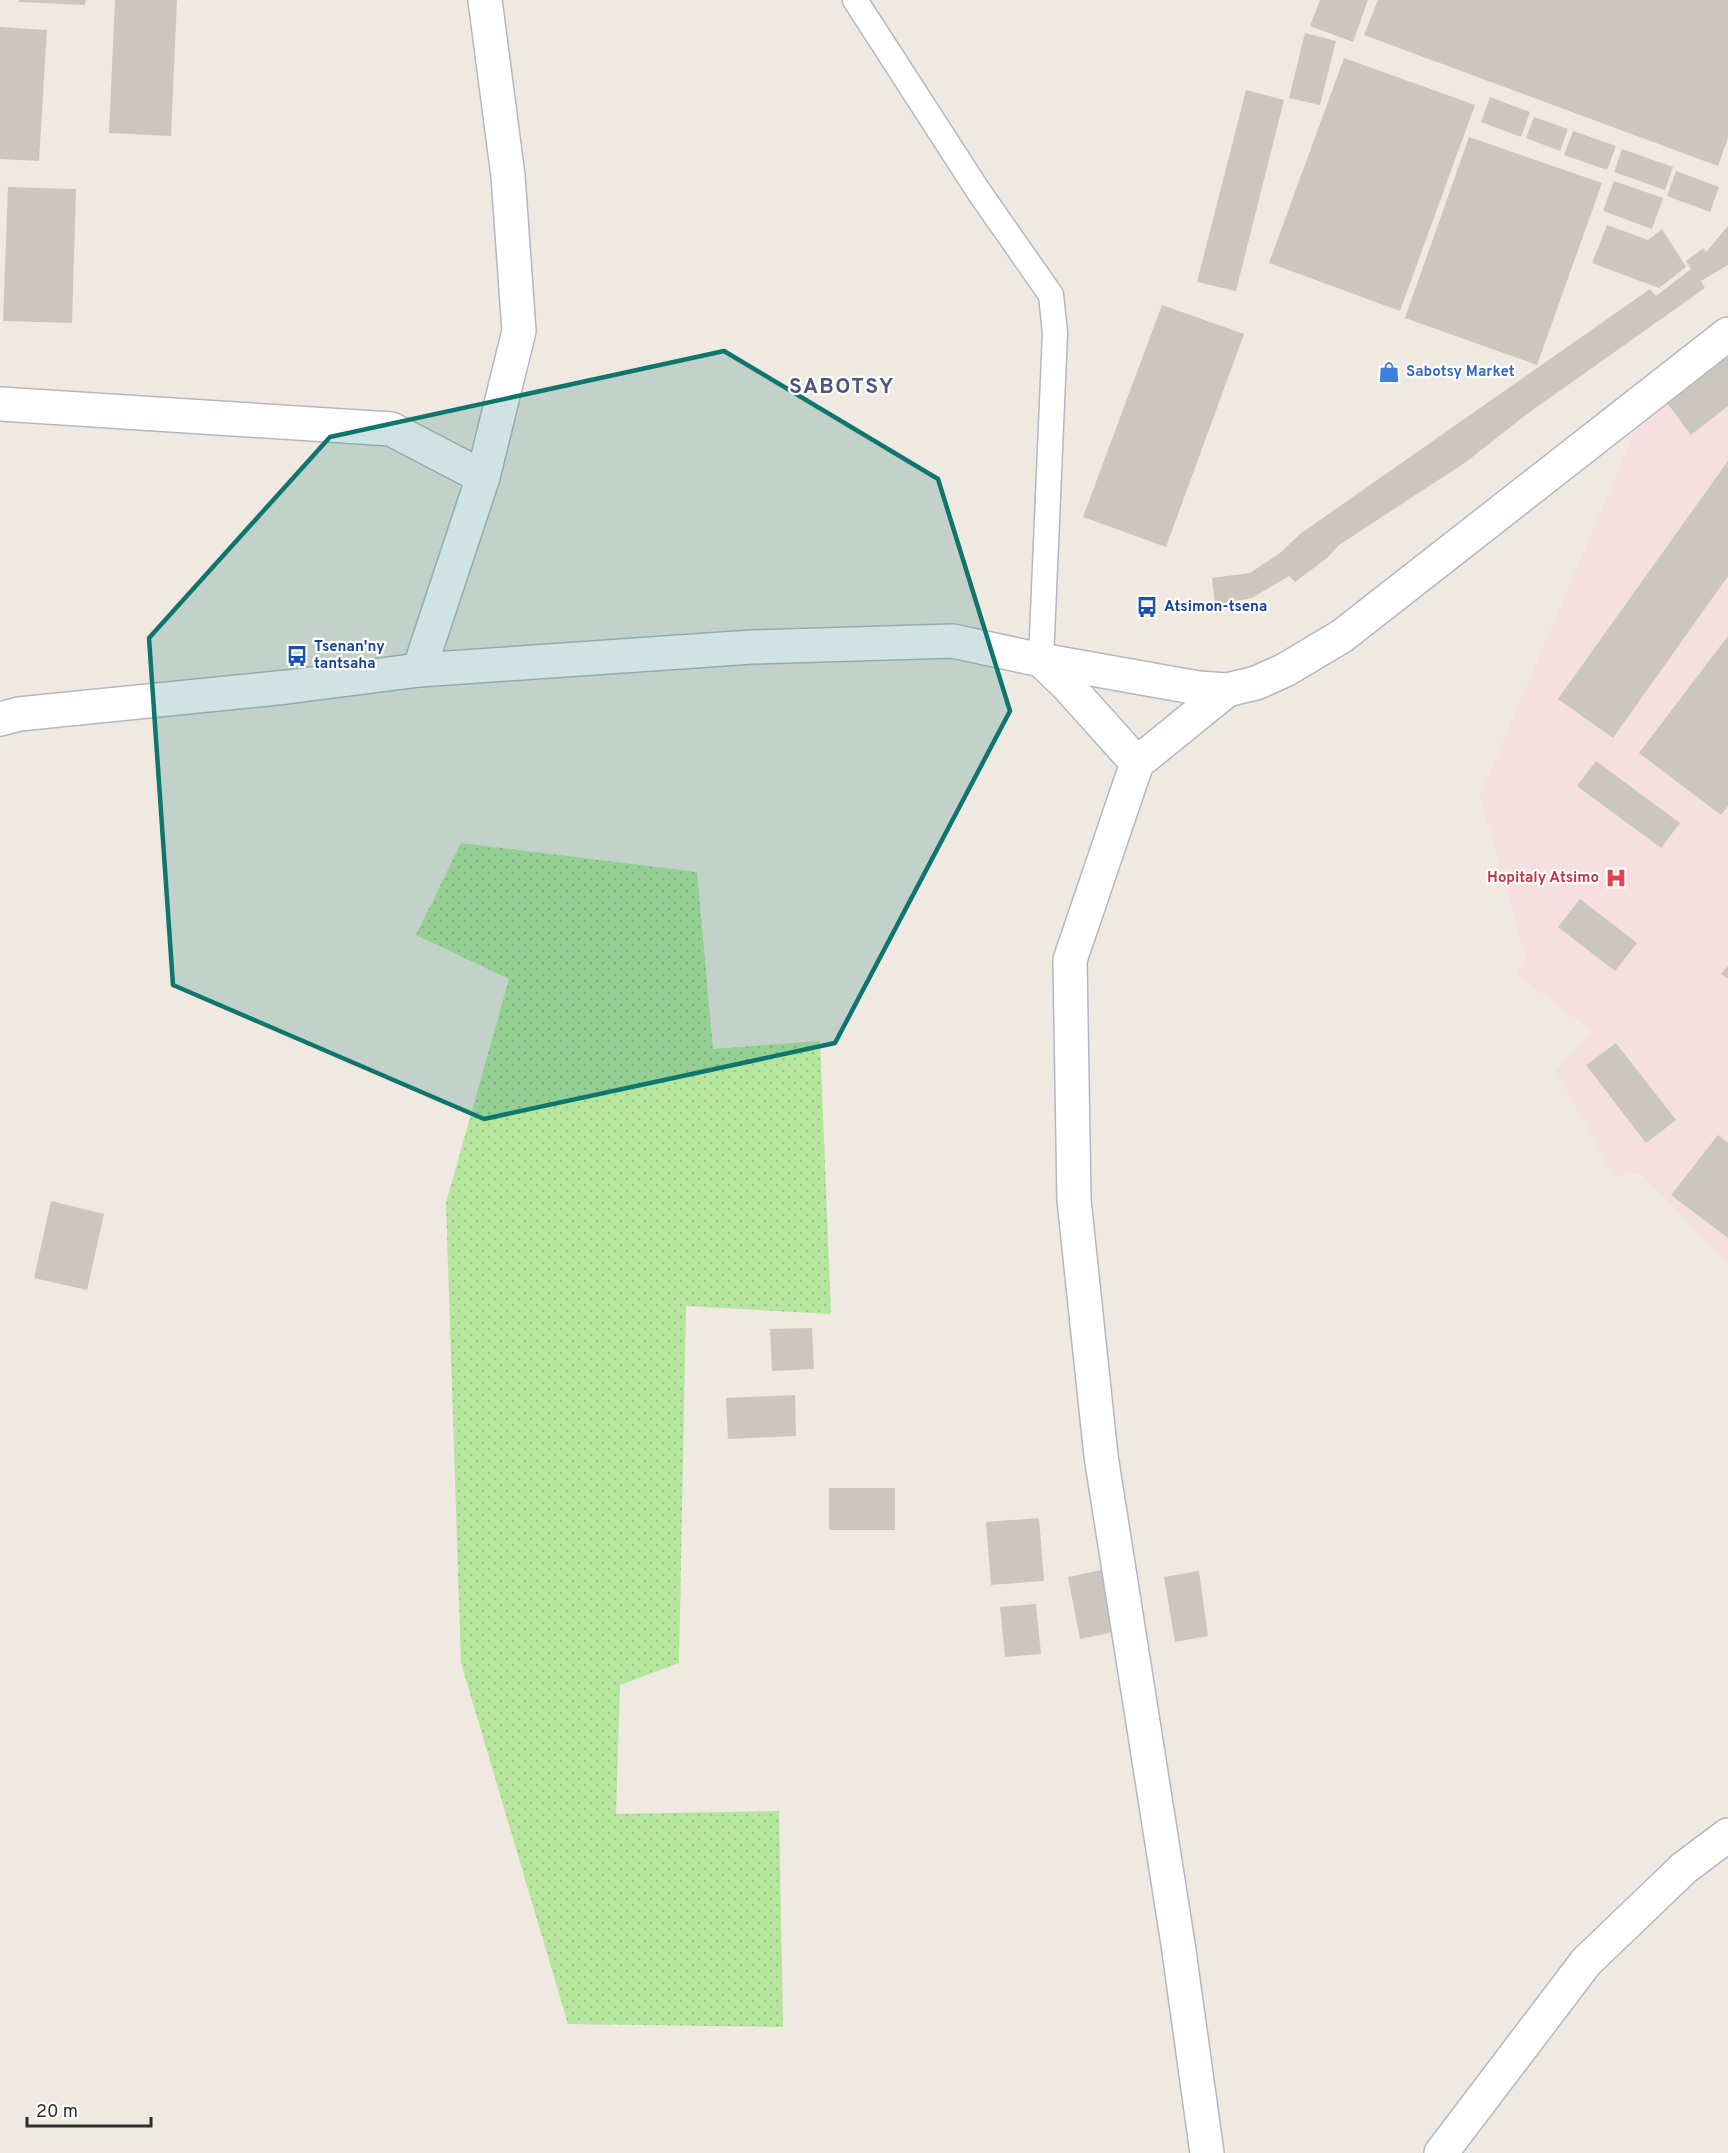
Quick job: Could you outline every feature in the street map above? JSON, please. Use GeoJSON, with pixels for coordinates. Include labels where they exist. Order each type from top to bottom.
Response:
{"type":"FeatureCollection","features":[{"type":"Feature","properties":{"kind":"street"},"geometry":{"type":"LineString","coordinates":[[419,669],[483,477],[519,332],[508,176],[485,0]]}},
{"type":"Feature","properties":{"kind":"street"},"geometry":{"type":"LineString","coordinates":[[0,719],[19,714],[287,687],[419,669],[752,647],[953,641],[1041,660],[1198,688],[1227,690],[1256,683],[1342,636],[1728,334]]}},
{"type":"Feature","properties":{"kind":"street"},"geometry":{"type":"LineString","coordinates":[[0,404],[391,429],[483,477]]}},
{"type":"Feature","properties":{"kind":"street"},"geometry":{"type":"LineString","coordinates":[[1041,660],[1067,685],[1137,763]]}},
{"type":"Feature","properties":{"kind":"street"},"geometry":{"type":"LineString","coordinates":[[1207,2153],[1179,1944],[1101,1456],[1074,1200],[1070,960],[1137,763],[1227,690]]}},
{"type":"Feature","properties":{"kind":"street"},"geometry":{"type":"LineString","coordinates":[[1441,2153],[1586,1962],[1684,1868],[1728,1835]]}},
{"type":"Feature","properties":{"kind":"lane"},"geometry":{"type":"LineString","coordinates":[[855,0],[979,192],[1051,295],[1055,333],[1041,660]]}},
{"type":"Feature","properties":{"kind":"highlighted area"},"geometry":{"type":"Polygon","coordinates":[[[724,351],[938,479],[1010,711],[835,1043],[484,1119],[173,985],[149,638],[330,437],[724,351]]]}},
{"type":"Feature","properties":{"kind":"shaded area","name":"Hopitaly Atsimo"},"geometry":{"type":"Polygon","coordinates":[[[1728,346],[1728,1264],[1641,1173],[1614,1177],[1556,1070],[1593,1032],[1517,974],[1526,958],[1480,796],[1646,405],[1728,346]]]}},
{"type":"Feature","properties":{"kind":"green space"},"geometry":{"type":"Polygon","coordinates":[[[461,843],[697,872],[713,1049],[820,1041],[831,1314],[686,1306],[679,1663],[620,1685],[616,1814],[779,1811],[783,2027],[568,2024],[461,1663],[446,1203],[509,979],[416,935],[461,843]]]}},
{"type":"Feature","properties":{"kind":"building"},"geometry":{"type":"Polygon","coordinates":[[[19,0],[86,0],[85,5],[19,2],[19,0]]]}},
{"type":"Feature","properties":{"kind":"building"},"geometry":{"type":"Polygon","coordinates":[[[115,0],[177,0],[171,136],[109,133],[115,0]]]}},
{"type":"Feature","properties":{"kind":"building"},"geometry":{"type":"Polygon","coordinates":[[[1320,0],[1368,0],[1353,42],[1310,26],[1320,0]]]}},
{"type":"Feature","properties":{"kind":"building"},"geometry":{"type":"Polygon","coordinates":[[[1378,0],[1728,0],[1728,138],[1718,166],[1364,35],[1378,0]]]}},
{"type":"Feature","properties":{"kind":"building"},"geometry":{"type":"Polygon","coordinates":[[[0,27],[47,30],[39,161],[0,159],[0,27]]]}},
{"type":"Feature","properties":{"kind":"building"},"geometry":{"type":"Polygon","coordinates":[[[1305,33],[1336,41],[1320,105],[1289,98],[1305,33]]]}},
{"type":"Feature","properties":{"kind":"building"},"geometry":{"type":"Polygon","coordinates":[[[1344,58],[1475,105],[1400,311],[1269,263],[1344,58]]]}},
{"type":"Feature","properties":{"kind":"building"},"geometry":{"type":"Polygon","coordinates":[[[1246,90],[1284,100],[1236,291],[1197,282],[1246,90]]]}},
{"type":"Feature","properties":{"kind":"building"},"geometry":{"type":"Polygon","coordinates":[[[1490,97],[1530,112],[1521,137],[1481,122],[1490,97]]]}},
{"type":"Feature","properties":{"kind":"building"},"geometry":{"type":"Polygon","coordinates":[[[1534,117],[1568,129],[1560,151],[1526,138],[1534,117]]]}},
{"type":"Feature","properties":{"kind":"building"},"geometry":{"type":"Polygon","coordinates":[[[1573,131],[1616,146],[1607,170],[1564,155],[1573,131]]]}},
{"type":"Feature","properties":{"kind":"building"},"geometry":{"type":"Polygon","coordinates":[[[1469,137],[1602,183],[1537,365],[1405,318],[1469,137]]]}},
{"type":"Feature","properties":{"kind":"building"},"geometry":{"type":"Polygon","coordinates":[[[1622,149],[1673,167],[1665,190],[1614,172],[1622,149]]]}},
{"type":"Feature","properties":{"kind":"building"},"geometry":{"type":"Polygon","coordinates":[[[1676,171],[1719,187],[1710,212],[1667,196],[1676,171]]]}},
{"type":"Feature","properties":{"kind":"building"},"geometry":{"type":"Polygon","coordinates":[[[1614,181],[1663,198],[1652,229],[1603,211],[1614,181]]]}},
{"type":"Feature","properties":{"kind":"building"},"geometry":{"type":"Polygon","coordinates":[[[8,187],[76,189],[72,323],[3,321],[8,187]]]}},
{"type":"Feature","properties":{"kind":"building"},"geometry":{"type":"Polygon","coordinates":[[[1607,225],[1648,240],[1662,229],[1686,267],[1659,288],[1592,263],[1607,225]]]}},
{"type":"Feature","properties":{"kind":"building"},"geometry":{"type":"Polygon","coordinates":[[[1728,226],[1728,265],[1701,281],[1705,288],[1527,414],[1466,462],[1339,545],[1327,558],[1295,582],[1289,576],[1252,598],[1215,605],[1212,578],[1250,573],[1280,553],[1300,534],[1650,289],[1656,296],[1691,269],[1686,261],[1703,248],[1706,252],[1728,226]]]}},
{"type":"Feature","properties":{"kind":"building"},"geometry":{"type":"Polygon","coordinates":[[[1162,305],[1244,334],[1166,547],[1083,517],[1162,305]]]}},
{"type":"Feature","properties":{"kind":"building"},"geometry":{"type":"Polygon","coordinates":[[[1728,342],[1728,406],[1691,435],[1659,392],[1728,342]]]}},
{"type":"Feature","properties":{"kind":"building"},"geometry":{"type":"Polygon","coordinates":[[[1728,461],[1728,576],[1613,738],[1558,699],[1728,461]]]}},
{"type":"Feature","properties":{"kind":"building"},"geometry":{"type":"Polygon","coordinates":[[[1728,636],[1728,806],[1721,815],[1639,753],[1728,636]]]}},
{"type":"Feature","properties":{"kind":"building"},"geometry":{"type":"Polygon","coordinates":[[[1596,761],[1680,823],[1661,848],[1577,786],[1596,761]]]}},
{"type":"Feature","properties":{"kind":"building"},"geometry":{"type":"Polygon","coordinates":[[[1580,899],[1637,943],[1615,971],[1558,927],[1580,899]]]}},
{"type":"Feature","properties":{"kind":"building"},"geometry":{"type":"Polygon","coordinates":[[[1728,966],[1728,979],[1721,974],[1728,966]]]}},
{"type":"Feature","properties":{"kind":"building"},"geometry":{"type":"Polygon","coordinates":[[[1616,1043],[1676,1120],[1646,1143],[1586,1065],[1616,1043]]]}},
{"type":"Feature","properties":{"kind":"building"},"geometry":{"type":"Polygon","coordinates":[[[1718,1135],[1728,1143],[1728,1238],[1671,1195],[1718,1135]]]}},
{"type":"Feature","properties":{"kind":"building"},"geometry":{"type":"Polygon","coordinates":[[[51,1201],[104,1214],[87,1290],[34,1278],[51,1201]]]}},
{"type":"Feature","properties":{"kind":"building"},"geometry":{"type":"Polygon","coordinates":[[[812,1328],[814,1369],[772,1371],[770,1329],[812,1328]]]}},
{"type":"Feature","properties":{"kind":"building"},"geometry":{"type":"Polygon","coordinates":[[[795,1395],[796,1436],[728,1439],[726,1398],[795,1395]]]}},
{"type":"Feature","properties":{"kind":"building"},"geometry":{"type":"Polygon","coordinates":[[[829,1488],[895,1488],[895,1530],[829,1530],[829,1488]]]}},
{"type":"Feature","properties":{"kind":"building"},"geometry":{"type":"Polygon","coordinates":[[[1039,1518],[1044,1581],[991,1585],[986,1522],[1039,1518]]]}},
{"type":"Feature","properties":{"kind":"building"},"geometry":{"type":"Polygon","coordinates":[[[1101,1570],[1114,1632],[1080,1639],[1068,1577],[1101,1570]]]}},
{"type":"Feature","properties":{"kind":"building"},"geometry":{"type":"Polygon","coordinates":[[[1199,1571],[1208,1636],[1175,1642],[1164,1577],[1199,1571]]]}},
{"type":"Feature","properties":{"kind":"building"},"geometry":{"type":"Polygon","coordinates":[[[1036,1604],[1041,1654],[1005,1657],[1000,1607],[1036,1604]]]}},
{"type":"Feature","properties":{"kind":"place","name":"Sabotsy Market"},"geometry":{"type":"Point","coordinates":[1389,372]}},
{"type":"Feature","properties":{"kind":"place","name":"Atsimon-tsena"},"geometry":{"type":"Point","coordinates":[1147,607]}},
{"type":"Feature","properties":{"kind":"place","name":"Tsenan'ny tantsaha"},"geometry":{"type":"Point","coordinates":[297,656]}},
{"type":"Feature","properties":{"kind":"place","name":"Hopitaly Atsimo"},"geometry":{"type":"Point","coordinates":[1616,878]}},
{"type":"Feature","properties":{"kind":"district","name":"SABOTSY"},"geometry":{"type":"Point","coordinates":[842,387]}}]}
